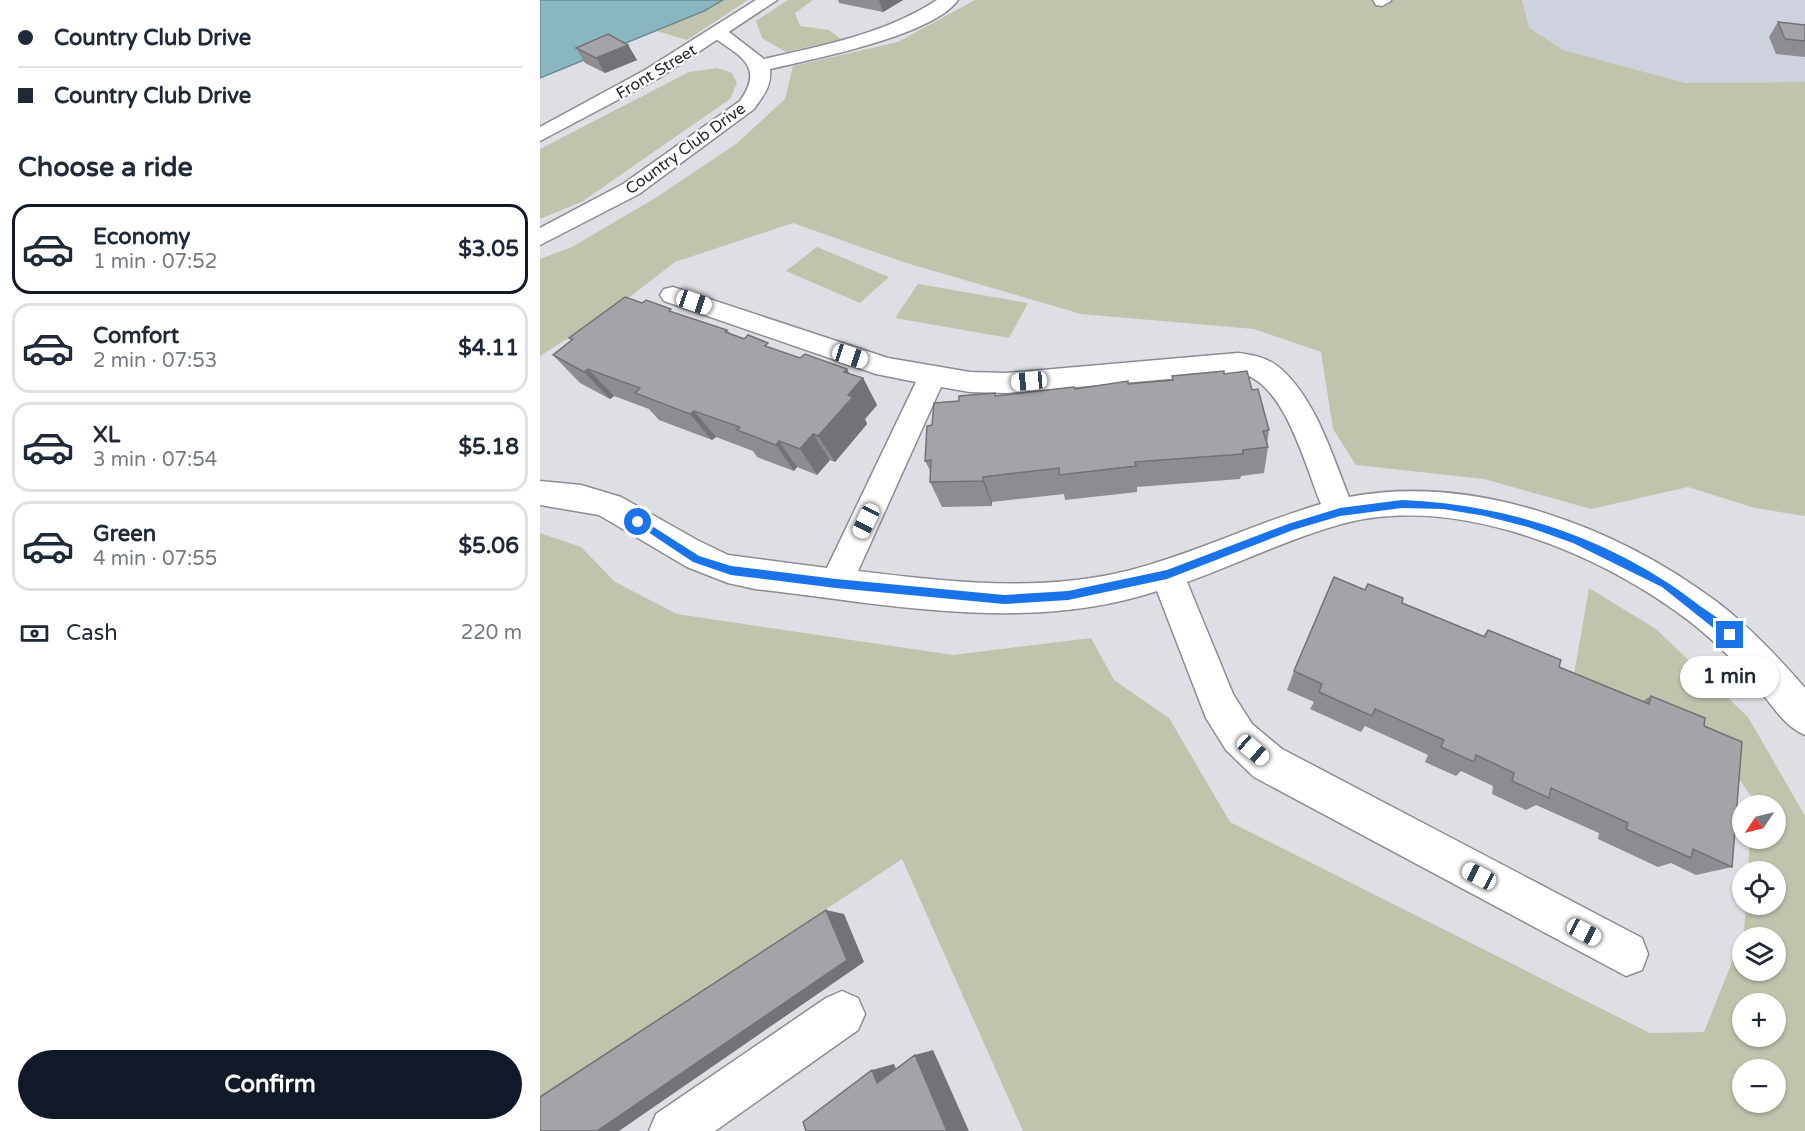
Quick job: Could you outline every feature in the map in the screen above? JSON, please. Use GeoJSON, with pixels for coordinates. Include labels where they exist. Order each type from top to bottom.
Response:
{"type":"FeatureCollection","features":[{"type":"Feature","properties":{"kind":"street","name":"Front Street"},"geometry":{"type":"LineString","coordinates":[[540,135],[652,74],[720,33],[768,0]]}},
{"type":"Feature","properties":{"kind":"street"},"geometry":{"type":"LineString","coordinates":[[720,33],[749,54],[760,66],[880,35],[926,16],[949,0]]}},
{"type":"Feature","properties":{"kind":"street","name":"Country Club Drive"},"geometry":{"type":"LineString","coordinates":[[540,238],[631,189],[747,105],[758,92],[763,79],[760,66]]}},
{"type":"Feature","properties":{"kind":"street"},"geometry":{"type":"LineString","coordinates":[[674,296],[886,367],[932,377],[1006,383],[1238,363],[1257,366],[1270,375],[1286,392],[1340,512]]}},
{"type":"Feature","properties":{"kind":"street"},"geometry":{"type":"LineString","coordinates":[[836,584],[932,377]]}},
{"type":"Feature","properties":{"kind":"street"},"geometry":{"type":"LineString","coordinates":[[540,493],[597,500],[624,512],[696,559],[731,570],[836,584],[1004,600],[1068,596],[1167,574],[1292,526],[1340,512],[1402,504],[1443,505],[1485,512],[1529,523],[1576,541],[1665,584],[1706,613],[1742,646],[1805,717]]}},
{"type":"Feature","properties":{"kind":"street"},"geometry":{"type":"LineString","coordinates":[[1167,574],[1219,705],[1239,738],[1268,763],[1626,954]]}},
{"type":"Feature","properties":{"kind":"street"},"geometry":{"type":"LineString","coordinates":[[673,1131],[842,1014]]}},
{"type":"Feature","properties":{"kind":"shaded area"},"geometry":{"type":"Polygon","coordinates":[[[1522,0],[1805,0],[1805,82],[1684,83],[1563,50],[1529,28],[1522,0]]]}},
{"type":"Feature","properties":{"kind":"green space"},"geometry":{"type":"Polygon","coordinates":[[[723,0],[748,0],[687,40],[657,31],[704,11],[723,0]]]}},
{"type":"Feature","properties":{"kind":"green space"},"geometry":{"type":"Polygon","coordinates":[[[788,0],[813,0],[795,13],[800,26],[829,30],[841,39],[786,52],[762,38],[756,21],[788,0]]]}},
{"type":"Feature","properties":{"kind":"green space"},"geometry":{"type":"Polygon","coordinates":[[[975,0],[1522,0],[1529,28],[1563,50],[1685,83],[1805,82],[1805,516],[1755,508],[1688,487],[1591,509],[1484,479],[1356,465],[1333,429],[1321,352],[1254,329],[1081,314],[903,262],[793,223],[675,262],[618,306],[540,356],[540,259],[572,247],[657,197],[736,144],[785,99],[793,66],[898,42],[975,0]]]}},
{"type":"Feature","properties":{"kind":"green space"},"geometry":{"type":"Polygon","coordinates":[[[717,68],[732,73],[737,83],[730,99],[583,201],[540,219],[540,149],[689,72],[717,68]]]}},
{"type":"Feature","properties":{"kind":"green space"},"geometry":{"type":"Polygon","coordinates":[[[817,247],[889,277],[860,303],[786,271],[817,247]]]}},
{"type":"Feature","properties":{"kind":"green space"},"geometry":{"type":"Polygon","coordinates":[[[918,284],[1028,303],[1009,338],[895,318],[918,284]]]}},
{"type":"Feature","properties":{"kind":"green space"},"geometry":{"type":"Polygon","coordinates":[[[540,533],[581,547],[615,582],[677,614],[953,655],[1091,638],[1114,680],[1169,718],[1230,822],[1650,1033],[1704,1032],[1732,962],[1732,981],[1786,981],[1786,927],[1744,927],[1745,915],[1786,915],[1786,861],[1749,861],[1749,849],[1786,849],[1786,795],[1750,795],[1717,747],[1572,686],[1589,588],[1656,629],[1748,717],[1805,816],[1805,1131],[1023,1131],[902,859],[540,1099],[540,533]]]}},
{"type":"Feature","properties":{"kind":"water"},"geometry":{"type":"Polygon","coordinates":[[[540,0],[723,0],[704,11],[540,78],[540,0]]]}},
{"type":"Feature","properties":{"kind":"building"},"geometry":{"type":"Polygon","coordinates":[[[1778,22],[1805,25],[1805,41],[1785,39],[1778,22]]]}},
{"type":"Feature","properties":{"kind":"building"},"geometry":{"type":"Polygon","coordinates":[[[608,34],[628,45],[596,58],[576,48],[608,34]]]}},
{"type":"Feature","properties":{"kind":"building"},"geometry":{"type":"Polygon","coordinates":[[[625,297],[642,303],[646,300],[671,309],[669,311],[727,330],[725,332],[744,339],[748,335],[768,343],[765,346],[800,358],[805,354],[847,369],[844,372],[863,378],[848,395],[853,397],[818,436],[813,434],[800,449],[779,441],[776,445],[737,430],[740,427],[694,411],[690,414],[635,393],[640,388],[588,369],[584,372],[553,355],[573,339],[569,338],[625,297]]]}},
{"type":"Feature","properties":{"kind":"building"},"geometry":{"type":"Polygon","coordinates":[[[1224,371],[1224,374],[1247,371],[1252,390],[1258,389],[1269,430],[1263,431],[1268,447],[1243,450],[1243,454],[1135,462],[1136,466],[1059,475],[1059,468],[983,477],[983,481],[930,482],[931,460],[925,461],[927,426],[932,425],[934,403],[959,401],[959,396],[995,393],[995,396],[1074,387],[1075,389],[1128,381],[1128,384],[1173,380],[1172,376],[1224,371]]]}},
{"type":"Feature","properties":{"kind":"building"},"geometry":{"type":"Polygon","coordinates":[[[1334,577],[1365,590],[1368,584],[1403,598],[1402,603],[1485,637],[1488,630],[1561,660],[1559,667],[1649,704],[1651,696],[1705,718],[1704,726],[1742,742],[1738,795],[1732,795],[1732,867],[1693,849],[1691,858],[1626,829],[1628,823],[1551,788],[1549,798],[1512,781],[1514,773],[1476,755],[1474,762],[1441,747],[1444,740],[1375,709],[1372,716],[1319,692],[1322,684],[1294,671],[1334,577]]]}},
{"type":"Feature","properties":{"kind":"building"},"geometry":{"type":"Polygon","coordinates":[[[826,910],[847,960],[597,1131],[540,1131],[540,1097],[826,910]]]}},
{"type":"Feature","properties":{"kind":"building"},"geometry":{"type":"Polygon","coordinates":[[[915,1055],[947,1131],[806,1131],[803,1122],[872,1070],[877,1083],[915,1055]]]}},
{"type":"Feature","properties":{"kind":"route"},"geometry":{"type":"LineString","coordinates":[[638,522],[696,559],[731,570],[836,584],[1004,600],[1068,596],[1167,574],[1292,526],[1340,512],[1402,504],[1443,505],[1529,523],[1620,560],[1665,584],[1706,613],[1730,635]]}}]}
